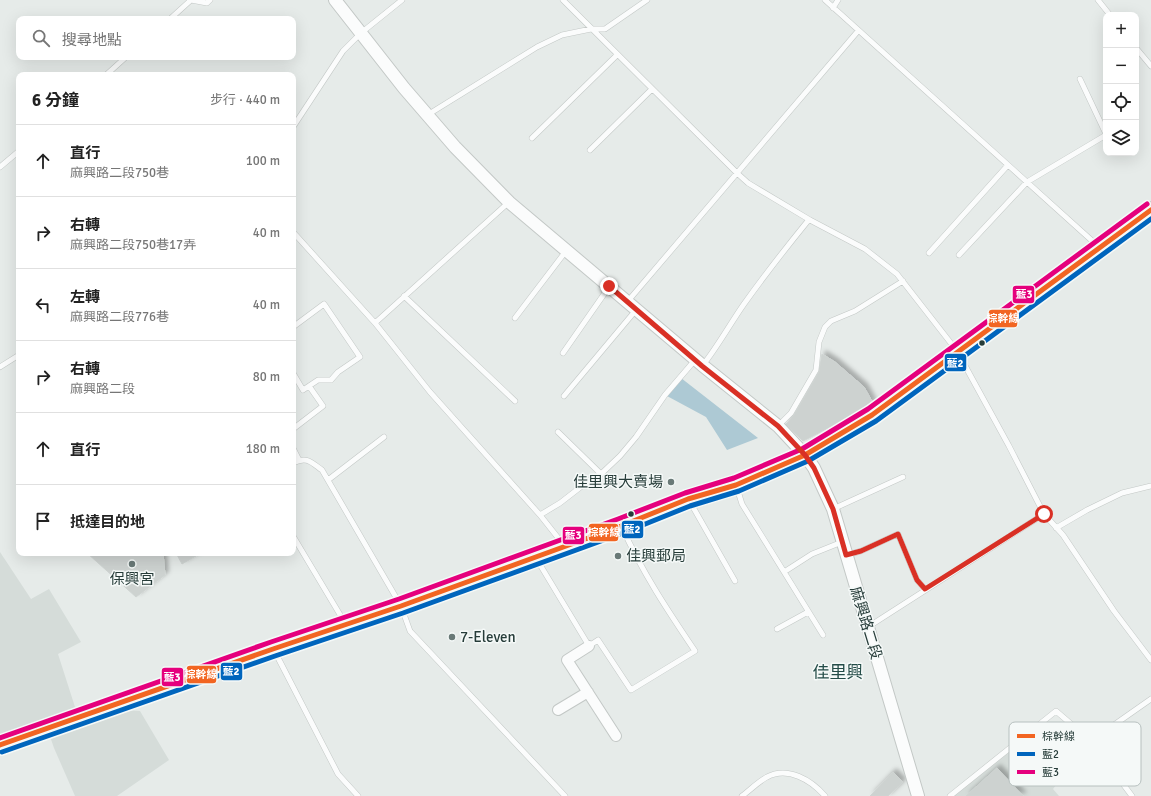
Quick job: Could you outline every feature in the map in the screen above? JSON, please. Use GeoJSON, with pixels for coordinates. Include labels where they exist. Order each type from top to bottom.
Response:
{"type":"FeatureCollection","features":[{"type":"Feature","properties":{"kind":"main road"},"geometry":{"type":"LineString","coordinates":[[0,745],[273,648],[401,606],[621,526],[688,499],[736,485],[805,455],[872,415],[957,351],[1151,210]]}},
{"type":"Feature","properties":{"kind":"street","name":"麻興路二段"},"geometry":{"type":"LineString","coordinates":[[335,0],[404,88],[429,114],[456,147],[509,202],[699,362],[778,426],[805,455],[814,468],[833,509],[918,796]]}},
{"type":"Feature","properties":{"kind":"street"},"geometry":{"type":"LineString","coordinates":[[589,646],[567,660],[616,736]]}},
{"type":"Feature","properties":{"kind":"street"},"geometry":{"type":"LineString","coordinates":[[558,710],[588,692]]}},
{"type":"Feature","properties":{"kind":"lane"},"geometry":{"type":"LineString","coordinates":[[173,16],[191,0],[207,2],[210,0]]}},
{"type":"Feature","properties":{"kind":"lane"},"geometry":{"type":"LineString","coordinates":[[296,122],[343,51],[361,33],[402,0]]}},
{"type":"Feature","properties":{"kind":"lane"},"geometry":{"type":"LineString","coordinates":[[563,0],[748,183],[810,220],[865,249],[897,274],[957,351],[1010,446],[1044,514],[1062,535],[1114,611],[1151,660]]}},
{"type":"Feature","properties":{"kind":"lane"},"geometry":{"type":"LineString","coordinates":[[429,114],[537,47],[562,35],[591,29],[605,29],[647,0]]}},
{"type":"Feature","properties":{"kind":"lane"},"geometry":{"type":"LineString","coordinates":[[825,0],[1100,247]]}},
{"type":"Feature","properties":{"kind":"lane"},"geometry":{"type":"LineString","coordinates":[[833,8],[838,0]]}},
{"type":"Feature","properties":{"kind":"lane"},"geometry":{"type":"LineString","coordinates":[[1098,0],[1108,12]]}},
{"type":"Feature","properties":{"kind":"lane"},"geometry":{"type":"LineString","coordinates":[[564,396],[632,305],[737,173],[858,31]]}},
{"type":"Feature","properties":{"kind":"lane"},"geometry":{"type":"LineString","coordinates":[[1139,52],[1151,66]]}},
{"type":"Feature","properties":{"kind":"lane"},"geometry":{"type":"LineString","coordinates":[[532,138],[617,55]]}},
{"type":"Feature","properties":{"kind":"lane"},"geometry":{"type":"LineString","coordinates":[[109,72],[123,60]]}},
{"type":"Feature","properties":{"kind":"lane"},"geometry":{"type":"LineString","coordinates":[[1080,79],[1103,129]]}},
{"type":"Feature","properties":{"kind":"lane"},"geometry":{"type":"LineString","coordinates":[[590,150],[652,89]]}},
{"type":"Feature","properties":{"kind":"lane"},"geometry":{"type":"LineString","coordinates":[[959,255],[1027,182],[1103,137]]}},
{"type":"Feature","properties":{"kind":"lane"},"geometry":{"type":"LineString","coordinates":[[0,167],[16,154]]}},
{"type":"Feature","properties":{"kind":"lane"},"geometry":{"type":"LineString","coordinates":[[929,253],[1008,165]]}},
{"type":"Feature","properties":{"kind":"lane"},"geometry":{"type":"LineString","coordinates":[[375,323],[404,296],[463,246],[509,202]]}},
{"type":"Feature","properties":{"kind":"lane"},"geometry":{"type":"LineString","coordinates":[[540,515],[560,503],[591,479],[601,474],[620,456],[636,437],[665,395],[699,362],[715,350],[744,305],[784,250],[810,220]]}},
{"type":"Feature","properties":{"kind":"lane"},"geometry":{"type":"LineString","coordinates":[[296,235],[375,323],[430,392],[540,515],[565,546]]}},
{"type":"Feature","properties":{"kind":"lane"},"geometry":{"type":"LineString","coordinates":[[515,318],[566,250]]}},
{"type":"Feature","properties":{"kind":"lane"},"geometry":{"type":"LineString","coordinates":[[778,426],[791,413],[816,370],[819,342],[825,327],[831,322],[855,311],[903,281]]}},
{"type":"Feature","properties":{"kind":"lane"},"geometry":{"type":"LineString","coordinates":[[563,353],[609,286]]}},
{"type":"Feature","properties":{"kind":"lane"},"geometry":{"type":"LineString","coordinates":[[404,296],[515,401]]}},
{"type":"Feature","properties":{"kind":"lane"},"geometry":{"type":"LineString","coordinates":[[296,325],[324,304],[360,358],[338,372],[331,380],[318,380],[303,390],[296,378]]}},
{"type":"Feature","properties":{"kind":"lane"},"geometry":{"type":"LineString","coordinates":[[0,367],[16,357]]}},
{"type":"Feature","properties":{"kind":"lane"},"geometry":{"type":"LineString","coordinates":[[296,427],[323,406],[309,386]]}},
{"type":"Feature","properties":{"kind":"lane"},"geometry":{"type":"LineString","coordinates":[[558,432],[601,474]]}},
{"type":"Feature","properties":{"kind":"lane"},"geometry":{"type":"LineString","coordinates":[[328,480],[384,437]]}},
{"type":"Feature","properties":{"kind":"lane"},"geometry":{"type":"LineString","coordinates":[[296,454],[299,460]]}},
{"type":"Feature","properties":{"kind":"lane"},"geometry":{"type":"LineString","coordinates":[[296,462],[308,460],[322,470],[401,606],[410,631],[565,796]]}},
{"type":"Feature","properties":{"kind":"lane"},"geometry":{"type":"LineString","coordinates":[[833,509],[903,477]]}},
{"type":"Feature","properties":{"kind":"lane"},"geometry":{"type":"LineString","coordinates":[[736,485],[742,504],[823,635]]}},
{"type":"Feature","properties":{"kind":"lane"},"geometry":{"type":"LineString","coordinates":[[1056,528],[1087,510],[1122,493],[1151,486]]}},
{"type":"Feature","properties":{"kind":"lane"},"geometry":{"type":"LineString","coordinates":[[688,499],[735,581]]}},
{"type":"Feature","properties":{"kind":"lane"},"geometry":{"type":"LineString","coordinates":[[867,627],[1044,514]]}},
{"type":"Feature","properties":{"kind":"lane"},"geometry":{"type":"LineString","coordinates":[[536,557],[589,646],[598,640],[631,690],[695,651],[660,600],[632,550],[621,526]]}},
{"type":"Feature","properties":{"kind":"lane"},"geometry":{"type":"LineString","coordinates":[[846,555],[861,551],[898,534],[917,580],[925,589]]}},
{"type":"Feature","properties":{"kind":"lane"},"geometry":{"type":"LineString","coordinates":[[296,541],[346,624]]}},
{"type":"Feature","properties":{"kind":"lane"},"geometry":{"type":"LineString","coordinates":[[784,572],[812,554],[842,542]]}},
{"type":"Feature","properties":{"kind":"lane"},"geometry":{"type":"LineString","coordinates":[[777,629],[808,612]]}},
{"type":"Feature","properties":{"kind":"lane"},"geometry":{"type":"LineString","coordinates":[[273,648],[338,774],[358,796]]}},
{"type":"Feature","properties":{"kind":"lane"},"geometry":{"type":"LineString","coordinates":[[1118,722],[1151,699]]}},
{"type":"Feature","properties":{"kind":"lane"},"geometry":{"type":"LineString","coordinates":[[1042,722],[1056,711],[1069,722]]}},
{"type":"Feature","properties":{"kind":"lane"},"geometry":{"type":"LineString","coordinates":[[950,796],[1009,749]]}},
{"type":"Feature","properties":{"kind":"lane"},"geometry":{"type":"LineString","coordinates":[[742,796],[768,777],[791,773],[810,781],[818,787],[825,796]]}},
{"type":"Feature","properties":{"kind":"lane"},"geometry":{"type":"LineString","coordinates":[[1125,786],[1132,796]]}},
{"type":"Feature","properties":{"kind":"shaded area"},"geometry":{"type":"Polygon","coordinates":[[[0,552],[31,599],[49,589],[81,642],[58,654],[75,707],[140,711],[169,760],[117,796],[75,796],[54,748],[44,719],[0,735],[0,552]]]}},
{"type":"Feature","properties":{"kind":"shaded area"},"geometry":{"type":"Polygon","coordinates":[[[1009,747],[1009,786],[1055,786],[1053,789],[1059,796],[947,796],[1009,747]]]}},
{"type":"Feature","properties":{"kind":"water"},"geometry":{"type":"Polygon","coordinates":[[[681,378],[758,438],[727,450],[706,417],[667,396],[681,378]]]}},
{"type":"Feature","properties":{"kind":"building"},"geometry":{"type":"Polygon","coordinates":[[[822,354],[835,362],[864,387],[873,403],[803,441],[786,424],[794,415],[819,372],[822,354]]]}},
{"type":"Feature","properties":{"kind":"building","name":"保興宮"},"geometry":{"type":"Polygon","coordinates":[[[90,556],[163,556],[165,575],[136,597],[90,556]]]}},
{"type":"Feature","properties":{"kind":"building"},"geometry":{"type":"Polygon","coordinates":[[[178,556],[196,556],[182,564],[178,556]]]}},
{"type":"Feature","properties":{"kind":"building"},"geometry":{"type":"Polygon","coordinates":[[[997,768],[1009,781],[1009,786],[1014,786],[1023,796],[966,796],[997,768]]]}},
{"type":"Feature","properties":{"kind":"building"},"geometry":{"type":"Polygon","coordinates":[[[893,772],[903,782],[888,796],[870,796],[893,772]]]}},
{"type":"Feature","properties":{"kind":"transit line","name":"藍3"},"geometry":{"type":"LineString","coordinates":[[0,738],[271,642],[399,599],[685,493],[734,478],[802,449],[868,409],[1147,204]]}},
{"type":"Feature","properties":{"kind":"transit line","name":"棕幹線"},"geometry":{"type":"LineString","coordinates":[[0,745],[273,649],[401,606],[621,526],[688,499],[736,485],[805,455],[872,415],[1151,210]]}},
{"type":"Feature","properties":{"kind":"transit line","name":"藍2"},"geometry":{"type":"LineString","coordinates":[[2,752],[275,656],[403,613],[623,533],[690,506],[739,491],[808,461],[876,421],[1151,219]]}},
{"type":"Feature","properties":{"kind":"place","name":"佳里興大賣場"},"geometry":{"type":"Point","coordinates":[671,482]}},
{"type":"Feature","properties":{"kind":"place","name":"佳興郵局"},"geometry":{"type":"Point","coordinates":[618,556]}},
{"type":"Feature","properties":{"kind":"place","name":"保興宮"},"geometry":{"type":"Point","coordinates":[132,564]}},
{"type":"Feature","properties":{"kind":"place","name":"7-Eleven"},"geometry":{"type":"Point","coordinates":[452,637]}},
{"type":"Feature","properties":{"kind":"district","name":"佳里興"},"geometry":{"type":"Point","coordinates":[838,672]}},
{"type":"Feature","properties":{"kind":"route"},"geometry":{"type":"LineString","coordinates":[[609,286],[702,366],[727,384],[778,426],[805,455],[814,468],[833,509],[846,555],[861,551],[898,534],[917,580],[925,589],[1044,514]]}}]}
